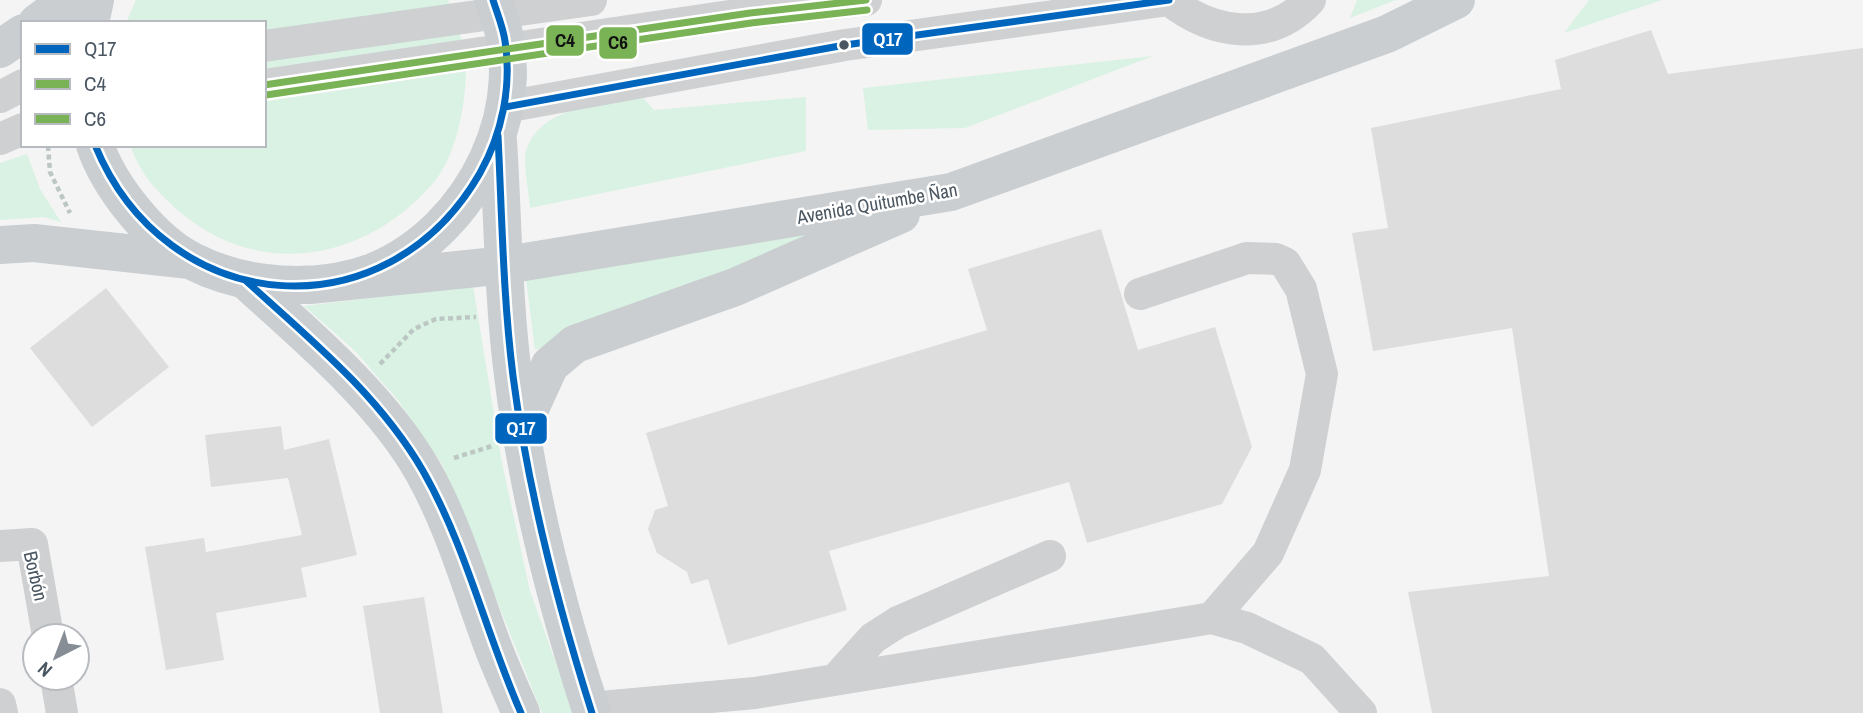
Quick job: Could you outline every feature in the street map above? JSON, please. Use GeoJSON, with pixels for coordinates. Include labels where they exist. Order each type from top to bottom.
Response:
{"type":"FeatureCollection","features":[{"type":"Feature","properties":{"kind":"main road"},"geometry":{"type":"LineString","coordinates":[[40,21],[68,0]]}},
{"type":"Feature","properties":{"kind":"main road"},"geometry":{"type":"LineString","coordinates":[[90,21],[95,0]]}},
{"type":"Feature","properties":{"kind":"main road","name":"Avenida Quitumbe Ñan"},"geometry":{"type":"LineString","coordinates":[[310,285],[506,265],[951,192],[1387,34],[1456,0]]}},
{"type":"Feature","properties":{"kind":"main road"},"geometry":{"type":"LineString","coordinates":[[499,15],[506,265],[513,373],[508,437],[537,515],[591,710]]}},
{"type":"Feature","properties":{"kind":"main road"},"geometry":{"type":"LineString","coordinates":[[0,49],[21,34]]}},
{"type":"Feature","properties":{"kind":"main road"},"geometry":{"type":"LineString","coordinates":[[0,245],[34,243],[190,260],[245,280],[310,285],[373,272],[428,240],[471,193],[501,121]]}},
{"type":"Feature","properties":{"kind":"main road"},"geometry":{"type":"LineString","coordinates":[[96,147],[103,169],[138,218],[190,260]]}},
{"type":"Feature","properties":{"kind":"main road"},"geometry":{"type":"LineString","coordinates":[[508,437],[550,365],[575,344],[735,287],[951,192]]}},
{"type":"Feature","properties":{"kind":"main road"},"geometry":{"type":"LineString","coordinates":[[245,280],[354,383],[422,469],[463,554],[490,639],[521,713]]}},
{"type":"Feature","properties":{"kind":"street"},"geometry":{"type":"LineString","coordinates":[[266,46],[591,0]]}},
{"type":"Feature","properties":{"kind":"street"},"geometry":{"type":"LineString","coordinates":[[266,84],[499,15],[750,13],[866,0]]}},
{"type":"Feature","properties":{"kind":"street"},"geometry":{"type":"LineString","coordinates":[[501,121],[845,45],[1169,0],[1198,21],[1232,30],[1268,27],[1299,12],[1310,0]]}},
{"type":"Feature","properties":{"kind":"street"},"geometry":{"type":"LineString","coordinates":[[0,97],[21,86]]}},
{"type":"Feature","properties":{"kind":"street"},"geometry":{"type":"LineString","coordinates":[[0,139],[21,130]]}},
{"type":"Feature","properties":{"kind":"street"},"geometry":{"type":"LineString","coordinates":[[1140,294],[1247,258],[1276,259],[1285,263],[1301,289],[1322,374],[1305,470],[1268,553],[1212,618]]}},
{"type":"Feature","properties":{"kind":"street","name":"Borbón"},"geometry":{"type":"LineString","coordinates":[[0,546],[32,544],[46,622]]}},
{"type":"Feature","properties":{"kind":"street"},"geometry":{"type":"LineString","coordinates":[[836,680],[873,638],[898,622],[1050,556]]}},
{"type":"Feature","properties":{"kind":"street"},"geometry":{"type":"LineString","coordinates":[[591,710],[755,693],[1212,618],[1247,628],[1312,659],[1361,713]]}},
{"type":"Feature","properties":{"kind":"street"},"geometry":{"type":"LineString","coordinates":[[58,692],[62,713]]}},
{"type":"Feature","properties":{"kind":"street"},"geometry":{"type":"LineString","coordinates":[[0,704],[2,713]]}},
{"type":"Feature","properties":{"kind":"path"},"geometry":{"type":"LineString","coordinates":[[47,147],[50,172],[65,206],[96,250]]}},
{"type":"Feature","properties":{"kind":"path"},"geometry":{"type":"LineString","coordinates":[[354,383],[393,354],[414,329],[436,319],[509,315]]}},
{"type":"Feature","properties":{"kind":"path"},"geometry":{"type":"LineString","coordinates":[[448,459],[508,437]]}},
{"type":"Feature","properties":{"kind":"green space"},"geometry":{"type":"Polygon","coordinates":[[[136,0],[448,0],[466,61],[463,108],[455,141],[434,182],[407,209],[378,229],[346,244],[313,252],[279,253],[245,247],[211,234],[180,212],[144,174],[131,147],[266,147],[266,21],[127,21],[136,0]]]}},
{"type":"Feature","properties":{"kind":"green space"},"geometry":{"type":"Polygon","coordinates":[[[1357,0],[1396,0],[1350,18],[1357,0]]]}},
{"type":"Feature","properties":{"kind":"green space"},"geometry":{"type":"Polygon","coordinates":[[[1589,0],[1662,0],[1564,33],[1589,0]]]}},
{"type":"Feature","properties":{"kind":"green space"},"geometry":{"type":"Polygon","coordinates":[[[1153,56],[965,128],[868,130],[863,88],[1153,56]]]}},
{"type":"Feature","properties":{"kind":"green space"},"geometry":{"type":"Polygon","coordinates":[[[806,97],[806,151],[530,208],[525,168],[527,148],[535,134],[561,115],[594,105],[643,98],[654,110],[806,97]]]}},
{"type":"Feature","properties":{"kind":"green space"},"geometry":{"type":"Polygon","coordinates":[[[27,154],[40,189],[61,222],[44,217],[0,220],[0,163],[27,154]]]}},
{"type":"Feature","properties":{"kind":"green space"},"geometry":{"type":"Polygon","coordinates":[[[842,225],[535,350],[526,280],[842,225]]]}},
{"type":"Feature","properties":{"kind":"green space"},"geometry":{"type":"Polygon","coordinates":[[[473,286],[502,463],[530,591],[574,713],[542,713],[442,464],[397,399],[354,350],[304,306],[473,286]]]}},
{"type":"Feature","properties":{"kind":"building"},"geometry":{"type":"Polygon","coordinates":[[[1651,30],[1668,74],[1863,48],[1863,713],[1432,713],[1408,592],[1549,576],[1512,328],[1373,351],[1352,233],[1388,228],[1371,128],[1561,89],[1555,60],[1651,30]]]}},
{"type":"Feature","properties":{"kind":"building"},"geometry":{"type":"Polygon","coordinates":[[[1101,229],[1138,350],[1215,327],[1252,447],[1222,504],[1087,543],[1069,482],[829,551],[847,610],[728,645],[708,579],[691,584],[687,572],[657,553],[648,529],[655,510],[668,506],[646,433],[987,330],[968,269],[1101,229]]]}},
{"type":"Feature","properties":{"kind":"building"},"geometry":{"type":"Polygon","coordinates":[[[106,288],[169,367],[92,427],[30,348],[106,288]]]}},
{"type":"Feature","properties":{"kind":"building"},"geometry":{"type":"Polygon","coordinates":[[[281,426],[284,450],[329,439],[357,555],[301,568],[307,597],[216,613],[224,660],[166,670],[145,547],[204,538],[206,552],[302,535],[288,478],[211,487],[205,435],[281,426]]]}},
{"type":"Feature","properties":{"kind":"building"},"geometry":{"type":"Polygon","coordinates":[[[424,597],[443,713],[380,713],[363,606],[424,597]]]}},
{"type":"Feature","properties":{"kind":"transit line","name":"Q17"},"geometry":{"type":"LineString","coordinates":[[96,147],[128,203],[172,245],[223,273],[279,285],[336,282],[390,262],[439,226],[480,173],[488,158],[503,109],[507,75],[504,36],[493,0]]}},
{"type":"Feature","properties":{"kind":"transit line","name":"C4"},"geometry":{"type":"LineString","coordinates":[[266,85],[750,13],[866,0]]}},
{"type":"Feature","properties":{"kind":"transit line","name":"Q17"},"geometry":{"type":"LineString","coordinates":[[505,107],[845,45],[1169,0]]}},
{"type":"Feature","properties":{"kind":"transit line","name":"C6"},"geometry":{"type":"LineString","coordinates":[[266,95],[751,23],[867,10]]}},
{"type":"Feature","properties":{"kind":"transit line","name":"Q17"},"geometry":{"type":"LineString","coordinates":[[498,136],[507,316],[519,419],[545,546],[592,713]]}},
{"type":"Feature","properties":{"kind":"transit line","name":"Q17"},"geometry":{"type":"LineString","coordinates":[[245,280],[364,392],[386,417],[423,471],[452,529],[521,713]]}}]}
